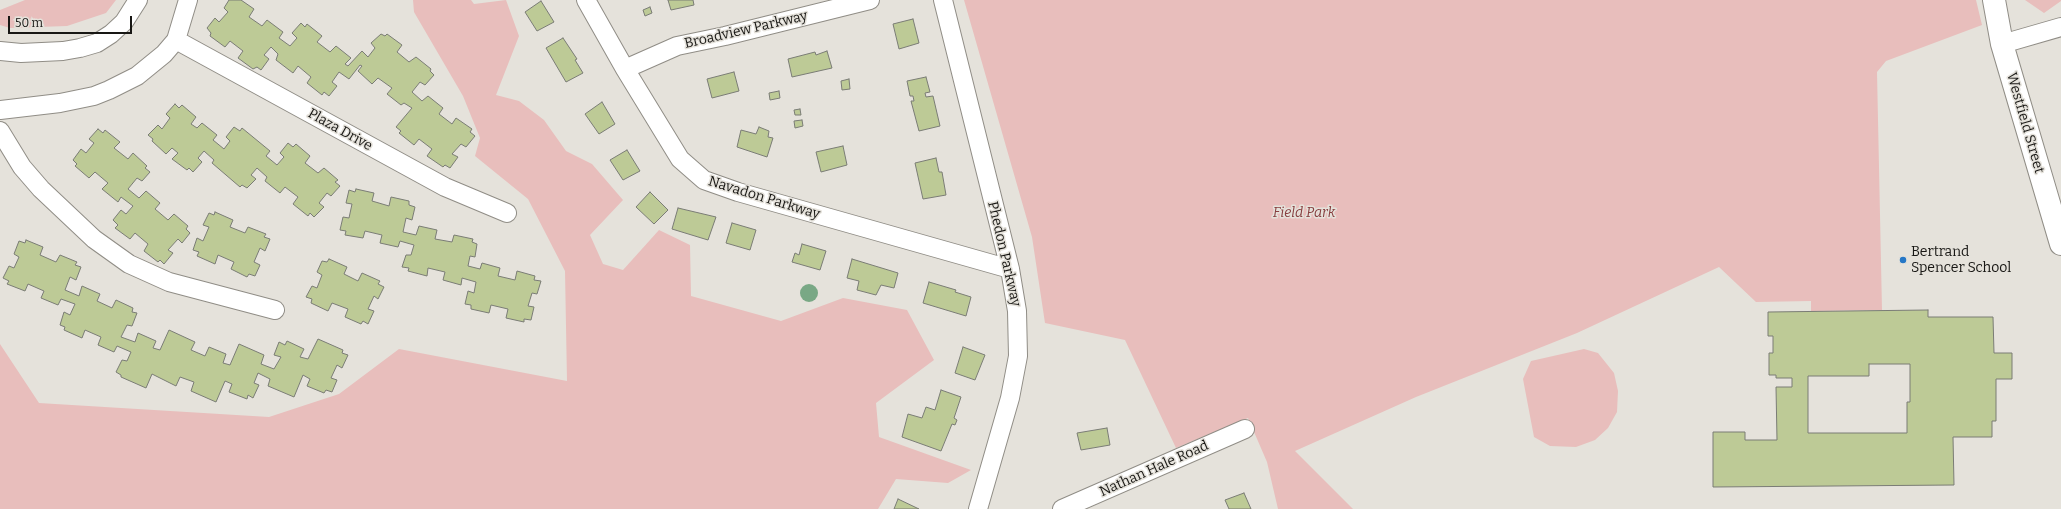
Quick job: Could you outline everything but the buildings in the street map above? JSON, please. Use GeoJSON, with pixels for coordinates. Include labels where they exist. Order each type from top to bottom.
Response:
{"type":"FeatureCollection","features":[{"type":"Feature","properties":{"kind":"main road","name":"Westfield Street"},"geometry":{"type":"LineString","coordinates":[[1994,0],[2002,44],[2060,237]]}},
{"type":"Feature","properties":{"kind":"street"},"geometry":{"type":"LineString","coordinates":[[0,52],[21,53],[64,51],[97,43],[111,34],[124,22],[138,0]]}},
{"type":"Feature","properties":{"kind":"street"},"geometry":{"type":"LineString","coordinates":[[0,110],[60,103],[94,96],[137,76],[150,67],[176,40],[188,0]]}},
{"type":"Feature","properties":{"kind":"street","name":"Navadon Parkway"},"geometry":{"type":"LineString","coordinates":[[586,0],[625,69],[680,159],[704,180],[738,192],[1010,269]]}},
{"type":"Feature","properties":{"kind":"street","name":"Broadview Parkway"},"geometry":{"type":"LineString","coordinates":[[625,69],[678,46],[725,36],[870,0]]}},
{"type":"Feature","properties":{"kind":"street","name":"Phedon Parkway"},"geometry":{"type":"LineString","coordinates":[[943,0],[1010,269],[1018,311],[1018,356],[1010,398],[982,508]]}},
{"type":"Feature","properties":{"kind":"street"},"geometry":{"type":"LineString","coordinates":[[2002,44],[2061,27]]}},
{"type":"Feature","properties":{"kind":"street","name":"Plaza Drive"},"geometry":{"type":"LineString","coordinates":[[176,40],[438,184],[508,213]]}},
{"type":"Feature","properties":{"kind":"street"},"geometry":{"type":"LineString","coordinates":[[0,131],[22,167],[41,189],[94,239],[130,264],[169,282],[275,310]]}},
{"type":"Feature","properties":{"kind":"street","name":"Nathan Hale Road"},"geometry":{"type":"LineString","coordinates":[[1062,509],[1245,430]]}},
{"type":"Feature","properties":{"kind":"green space"},"geometry":{"type":"Polygon","coordinates":[[[25,0],[116,0],[106,13],[67,26],[10,28],[0,25],[0,10],[25,0]]]}},
{"type":"Feature","properties":{"kind":"green space"},"geometry":{"type":"Polygon","coordinates":[[[413,0],[471,0],[474,4],[506,0],[519,36],[496,95],[519,101],[544,120],[566,151],[592,164],[623,200],[590,235],[603,264],[623,270],[659,230],[690,245],[691,296],[781,321],[843,298],[907,310],[934,360],[876,403],[879,437],[971,470],[948,483],[896,479],[878,509],[0,509],[0,344],[39,403],[269,417],[339,394],[399,349],[567,381],[565,271],[528,199],[475,156],[480,138],[463,96],[414,12],[413,0]]]}},
{"type":"Feature","properties":{"kind":"green space","name":"Field Park"},"geometry":{"type":"Polygon","coordinates":[[[964,0],[1976,0],[1982,25],[1886,61],[1877,72],[1882,310],[1811,311],[1811,301],[1756,302],[1719,267],[1577,333],[1416,397],[1295,451],[1353,509],[1278,509],[1267,462],[1248,418],[1176,448],[1125,340],[1045,323],[1032,237],[964,0]]]}},
{"type":"Feature","properties":{"kind":"green space"},"geometry":{"type":"Polygon","coordinates":[[[2025,0],[2061,0],[2061,1],[2044,13],[2025,0]]]}},
{"type":"Feature","properties":{"kind":"green space"},"geometry":{"type":"Polygon","coordinates":[[[1584,349],[1598,353],[1614,373],[1618,391],[1617,412],[1608,428],[1595,440],[1576,447],[1550,446],[1534,437],[1523,379],[1531,361],[1584,349]]]}},
{"type":"Feature","properties":{"kind":"shaded area"},"geometry":{"type":"Polygon","coordinates":[[[809,284],[815,287],[818,293],[815,299],[809,302],[803,299],[800,293],[803,287],[809,284]]]}},
{"type":"Feature","properties":{"kind":"place","name":"Bertrand Spencer School"},"geometry":{"type":"Point","coordinates":[1903,260]}}]}
